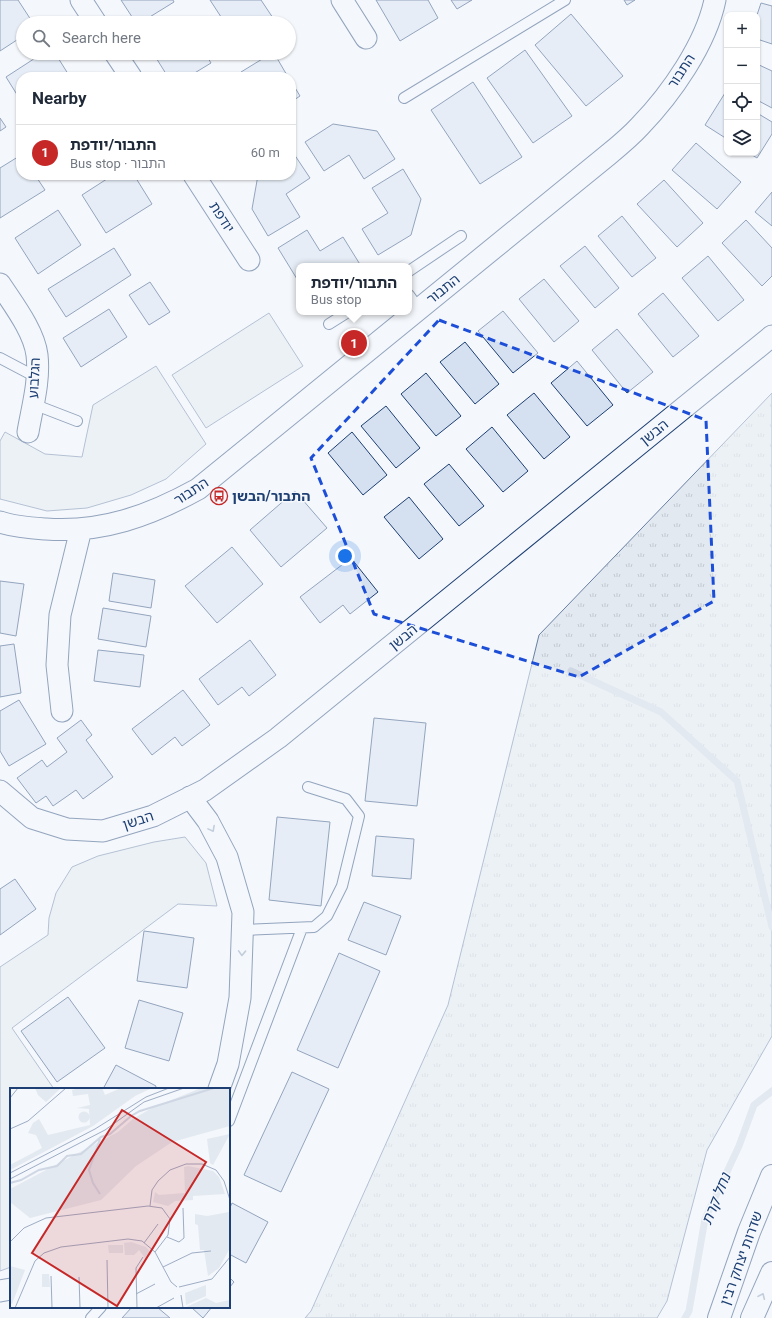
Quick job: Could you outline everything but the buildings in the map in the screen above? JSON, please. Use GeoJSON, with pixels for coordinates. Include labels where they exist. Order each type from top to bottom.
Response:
{"type":"FeatureCollection","features":[{"type":"Feature","properties":{"kind":"main road","name":"שדרות יצחק רבין"},"geometry":{"type":"LineString","coordinates":[[719,1318],[749,1232],[772,1176]]}},
{"type":"Feature","properties":{"kind":"main road"},"geometry":{"type":"LineString","coordinates":[[752,1318],[772,1273]]}},
{"type":"Feature","properties":{"kind":"street"},"geometry":{"type":"LineString","coordinates":[[81,0],[91,16]]}},
{"type":"Feature","properties":{"kind":"street"},"geometry":{"type":"LineString","coordinates":[[342,0],[366,38]]}},
{"type":"Feature","properties":{"kind":"street","name":"התבור"},"geometry":{"type":"LineString","coordinates":[[414,302],[608,155],[640,126],[675,84],[698,45],[715,0]]}},
{"type":"Feature","properties":{"kind":"street"},"geometry":{"type":"LineString","coordinates":[[120,60],[128,72]]}},
{"type":"Feature","properties":{"kind":"street","name":"יודפת"},"geometry":{"type":"LineString","coordinates":[[197,180],[249,260]]}},
{"type":"Feature","properties":{"kind":"street","name":"הגלבוע"},"geometry":{"type":"LineString","coordinates":[[0,284],[27,325],[37,355],[33,404],[28,432]]}},
{"type":"Feature","properties":{"kind":"street","name":"התבור"},"geometry":{"type":"LineString","coordinates":[[0,522],[31,528],[64,530],[101,527],[136,518],[169,505],[198,489],[399,315]]}},
{"type":"Feature","properties":{"kind":"street","name":"הבשן"},"geometry":{"type":"LineString","coordinates":[[0,791],[32,818],[67,830],[103,831],[153,816],[205,790],[278,738],[772,336]]}},
{"type":"Feature","properties":{"kind":"street"},"geometry":{"type":"LineString","coordinates":[[62,711],[57,665],[60,615],[81,529]]}},
{"type":"Feature","properties":{"kind":"street"},"geometry":{"type":"LineString","coordinates":[[190,797],[208,821],[227,857],[243,912],[240,998],[228,1064],[219,1088]]}},
{"type":"Feature","properties":{"kind":"street"},"geometry":{"type":"LineString","coordinates":[[0,1291],[10,1289]]}},
{"type":"Feature","properties":{"kind":"lane"},"geometry":{"type":"LineString","coordinates":[[404,98],[565,0]]}},
{"type":"Feature","properties":{"kind":"lane"},"geometry":{"type":"LineString","coordinates":[[412,269],[461,236]]}},
{"type":"Feature","properties":{"kind":"lane"},"geometry":{"type":"LineString","coordinates":[[329,324],[343,315]]}},
{"type":"Feature","properties":{"kind":"lane"},"geometry":{"type":"LineString","coordinates":[[0,358],[36,376]]}},
{"type":"Feature","properties":{"kind":"lane"},"geometry":{"type":"LineString","coordinates":[[33,404],[77,421]]}},
{"type":"Feature","properties":{"kind":"lane"},"geometry":{"type":"LineString","coordinates":[[243,930],[314,927],[327,916],[342,886],[359,816],[346,799],[308,787]]}},
{"type":"Feature","properties":{"kind":"lane"},"geometry":{"type":"LineString","coordinates":[[230,1119],[302,928]]}},
{"type":"Feature","properties":{"kind":"lane"},"geometry":{"type":"LineString","coordinates":[[91,1318],[100,1308]]}},
{"type":"Feature","properties":{"kind":"highlighted area"},"geometry":{"type":"Polygon","coordinates":[[[439,320],[706,420],[714,601],[579,677],[374,614],[311,458],[439,320]]]}},
{"type":"Feature","properties":{"kind":"green space"},"geometry":{"type":"Polygon","coordinates":[[[269,313],[303,366],[206,428],[172,375],[269,313]]]}},
{"type":"Feature","properties":{"kind":"green space"},"geometry":{"type":"Polygon","coordinates":[[[156,366],[206,444],[166,479],[131,495],[87,508],[47,511],[0,499],[0,441],[5,432],[45,454],[82,457],[93,405],[156,366]]]}},
{"type":"Feature","properties":{"kind":"green space"},"geometry":{"type":"Polygon","coordinates":[[[772,393],[772,1036],[707,1150],[667,1301],[657,1318],[305,1318],[311,1311],[448,1005],[539,635],[772,393]]]}},
{"type":"Feature","properties":{"kind":"green space"},"geometry":{"type":"Polygon","coordinates":[[[185,837],[206,863],[217,906],[178,904],[12,1028],[53,1088],[10,1088],[10,1267],[0,1271],[0,967],[48,935],[49,918],[56,893],[72,867],[98,856],[154,842],[185,837]]]}},
{"type":"Feature","properties":{"kind":"waterway"},"geometry":{"type":"LineString","coordinates":[[571,671],[661,712],[737,781],[772,927]]}},
{"type":"Feature","properties":{"kind":"waterway","name":"נחל קרת"},"geometry":{"type":"LineString","coordinates":[[685,1318],[689,1311],[705,1219],[739,1146],[754,1105],[772,1091]]}},
{"type":"Feature","properties":{"kind":"place","name":"התבור/יודפת"},"geometry":{"type":"Point","coordinates":[354,343]}},
{"type":"Feature","properties":{"kind":"place","name":"התבור/הבשן"},"geometry":{"type":"Point","coordinates":[219,496]}}]}
